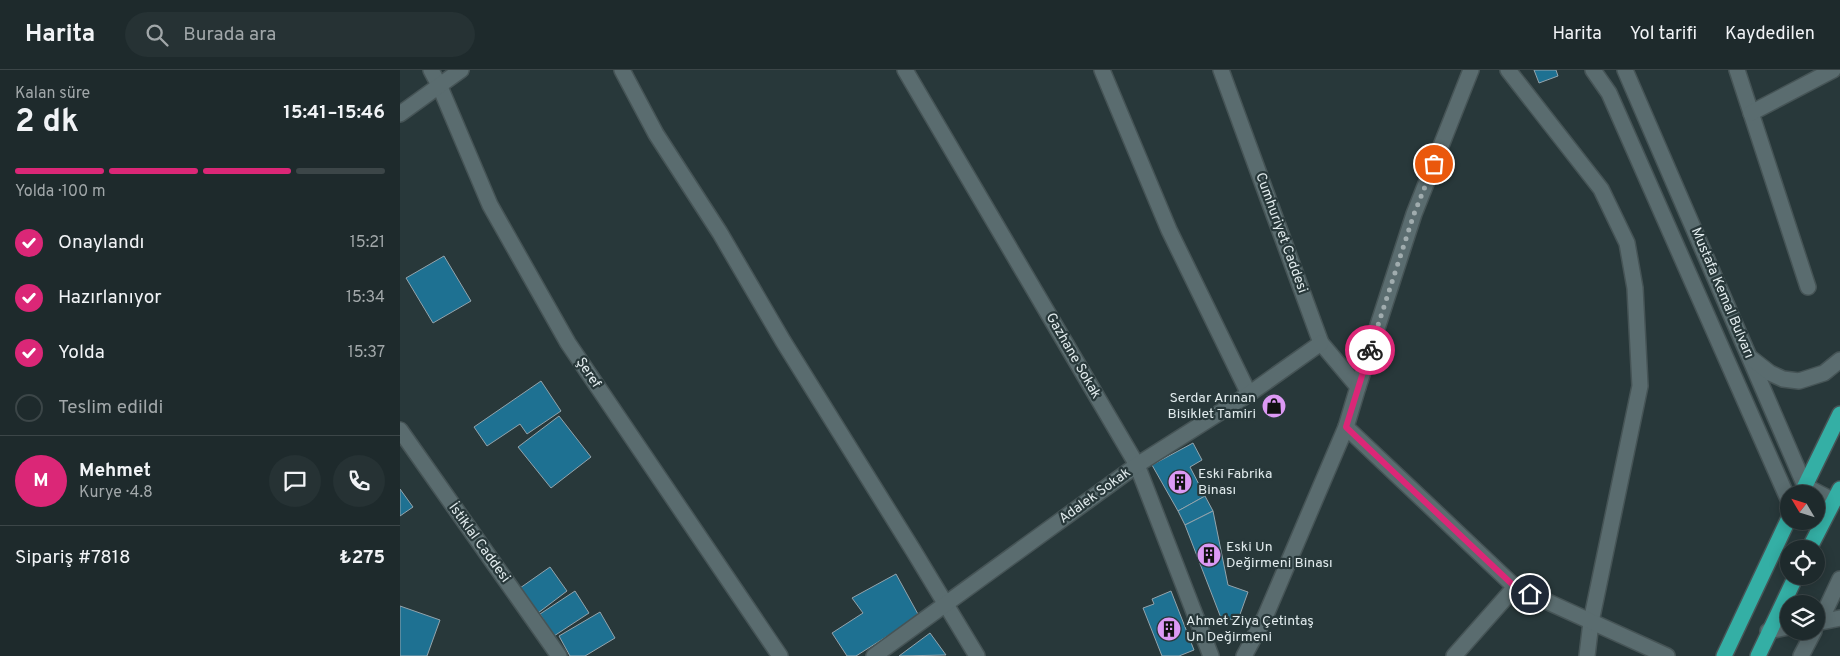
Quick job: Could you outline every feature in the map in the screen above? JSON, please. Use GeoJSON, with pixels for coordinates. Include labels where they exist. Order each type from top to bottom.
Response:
{"type":"FeatureCollection","features":[{"type":"Feature","properties":{"kind":"highway"},"geometry":{"type":"LineString","coordinates":[[1805,485],[1840,414]]}},
{"type":"Feature","properties":{"kind":"highway"},"geometry":{"type":"LineString","coordinates":[[1825,512],[1837,495]]}},
{"type":"Feature","properties":{"kind":"highway"},"geometry":{"type":"LineString","coordinates":[[1724,656],[1783,530]]}},
{"type":"Feature","properties":{"kind":"highway"},"geometry":{"type":"LineString","coordinates":[[1758,656],[1768,631],[1791,585]]}},
{"type":"Feature","properties":{"kind":"street","name":"Şeref"},"geometry":{"type":"LineString","coordinates":[[431,70],[440,86],[490,206],[568,343],[780,656]]}},
{"type":"Feature","properties":{"kind":"street"},"geometry":{"type":"LineString","coordinates":[[400,114],[461,70]]}},
{"type":"Feature","properties":{"kind":"street"},"geometry":{"type":"LineString","coordinates":[[622,70],[656,134],[720,233],[783,341],[977,656]]}},
{"type":"Feature","properties":{"kind":"street","name":"Gazhane Sokak"},"geometry":{"type":"LineString","coordinates":[[905,70],[1137,465],[1211,656]]}},
{"type":"Feature","properties":{"kind":"street"},"geometry":{"type":"LineString","coordinates":[[1102,70],[1168,230],[1249,394]]}},
{"type":"Feature","properties":{"kind":"street","name":"Cumhuriyet Caddesi"},"geometry":{"type":"LineString","coordinates":[[1221,70],[1321,342],[1358,387]]}},
{"type":"Feature","properties":{"kind":"street"},"geometry":{"type":"LineString","coordinates":[[1244,656],[1265,617],[1346,427],[1414,214],[1470,76],[1483,70]]}},
{"type":"Feature","properties":{"kind":"street"},"geometry":{"type":"LineString","coordinates":[[1508,70],[1601,189],[1627,243],[1635,288],[1640,386],[1591,622],[1588,656]]}},
{"type":"Feature","properties":{"kind":"street","name":"Mustafa Kemal Bulvarı"},"geometry":{"type":"LineString","coordinates":[[1593,70],[1609,93],[1782,485]]}},
{"type":"Feature","properties":{"kind":"street","name":"Mustafa Kemal Bulvarı"},"geometry":{"type":"LineString","coordinates":[[1626,70],[1749,356],[1801,485]]}},
{"type":"Feature","properties":{"kind":"street"},"geometry":{"type":"LineString","coordinates":[[1737,70],[1808,287]]}},
{"type":"Feature","properties":{"kind":"street"},"geometry":{"type":"LineString","coordinates":[[1751,113],[1833,70]]}},
{"type":"Feature","properties":{"kind":"street","name":"Adalek Sokak"},"geometry":{"type":"LineString","coordinates":[[874,656],[1137,465],[1249,394],[1321,342]]}},
{"type":"Feature","properties":{"kind":"street"},"geometry":{"type":"LineString","coordinates":[[1749,356],[1770,374],[1783,379],[1799,381],[1824,373],[1840,360]]}},
{"type":"Feature","properties":{"kind":"street"},"geometry":{"type":"LineString","coordinates":[[1346,427],[1515,587],[1667,656]]}},
{"type":"Feature","properties":{"kind":"street","name":"İstiklal Caddesi"},"geometry":{"type":"LineString","coordinates":[[400,430],[559,656]]}},
{"type":"Feature","properties":{"kind":"street"},"geometry":{"type":"LineString","coordinates":[[1825,610],[1840,579]]}},
{"type":"Feature","properties":{"kind":"street"},"geometry":{"type":"LineString","coordinates":[[1454,656],[1515,587]]}},
{"type":"Feature","properties":{"kind":"street"},"geometry":{"type":"LineString","coordinates":[[1825,623],[1840,618]]}},
{"type":"Feature","properties":{"kind":"street"},"geometry":{"type":"LineString","coordinates":[[1768,631],[1780,629]]}},
{"type":"Feature","properties":{"kind":"street"},"geometry":{"type":"LineString","coordinates":[[1801,656],[1810,640]]}},
{"type":"Feature","properties":{"kind":"building"},"geometry":{"type":"Polygon","coordinates":[[[1534,70],[1556,70],[1558,76],[1539,83],[1534,70]]]}},
{"type":"Feature","properties":{"kind":"building"},"geometry":{"type":"Polygon","coordinates":[[[444,256],[471,301],[433,323],[406,278],[444,256]]]}},
{"type":"Feature","properties":{"kind":"building"},"geometry":{"type":"Polygon","coordinates":[[[541,381],[561,411],[527,434],[520,424],[487,446],[474,427],[541,381]]]}},
{"type":"Feature","properties":{"kind":"building"},"geometry":{"type":"Polygon","coordinates":[[[559,416],[591,457],[551,488],[518,447],[559,416]]]}},
{"type":"Feature","properties":{"kind":"building","name":"Eski Fabrika Binası"},"geometry":{"type":"Polygon","coordinates":[[[1193,443],[1202,460],[1190,467],[1205,496],[1178,511],[1152,465],[1193,443]]]}},
{"type":"Feature","properties":{"kind":"building"},"geometry":{"type":"Polygon","coordinates":[[[400,489],[413,507],[400,516],[400,489]]]}},
{"type":"Feature","properties":{"kind":"building"},"geometry":{"type":"Polygon","coordinates":[[[1205,496],[1213,511],[1185,525],[1178,511],[1205,496]]]}},
{"type":"Feature","properties":{"kind":"building","name":"Eski Un Değirmeni Binası"},"geometry":{"type":"Polygon","coordinates":[[[1213,511],[1228,585],[1248,592],[1238,620],[1221,618],[1185,525],[1213,511]]]}},
{"type":"Feature","properties":{"kind":"building"},"geometry":{"type":"Polygon","coordinates":[[[550,567],[567,591],[538,613],[520,588],[550,567]]]}},
{"type":"Feature","properties":{"kind":"building"},"geometry":{"type":"Polygon","coordinates":[[[896,574],[919,616],[856,656],[847,656],[832,633],[863,613],[852,598],[896,574]]]}},
{"type":"Feature","properties":{"kind":"building"},"geometry":{"type":"Polygon","coordinates":[[[575,591],[589,613],[554,636],[540,614],[575,591]]]}},
{"type":"Feature","properties":{"kind":"building","name":"Ahmet Ziya Çetintaş Un Değirmeni"},"geometry":{"type":"Polygon","coordinates":[[[1171,591],[1194,650],[1179,656],[1162,656],[1143,608],[1154,604],[1152,599],[1171,591]]]}},
{"type":"Feature","properties":{"kind":"building"},"geometry":{"type":"Polygon","coordinates":[[[400,606],[440,620],[427,656],[400,656],[400,606]]]}},
{"type":"Feature","properties":{"kind":"building"},"geometry":{"type":"Polygon","coordinates":[[[600,612],[615,638],[585,656],[570,656],[559,636],[600,612]]]}},
{"type":"Feature","properties":{"kind":"building"},"geometry":{"type":"Polygon","coordinates":[[[930,633],[946,655],[899,656],[930,633]]]}},
{"type":"Feature","properties":{"kind":"way so far"},"geometry":{"type":"LineString","coordinates":[[1370,350],[1414,214],[1434,164]]}},
{"type":"Feature","properties":{"kind":"place","name":"Serdar Arınan Bisiklet Tamiri"},"geometry":{"type":"Point","coordinates":[1274,406]}},
{"type":"Feature","properties":{"kind":"place","name":"Eski Fabrika Binası"},"geometry":{"type":"Point","coordinates":[1180,482]}},
{"type":"Feature","properties":{"kind":"place","name":"Eski Un Değirmeni Binası"},"geometry":{"type":"Point","coordinates":[1209,555]}},
{"type":"Feature","properties":{"kind":"place","name":"Ahmet Ziya Çetintaş Un Değirmeni"},"geometry":{"type":"Point","coordinates":[1169,629]}},
{"type":"Feature","properties":{"kind":"route"},"geometry":{"type":"LineString","coordinates":[[1370,350],[1346,427],[1472,548],[1515,587],[1530,594]]}}]}
